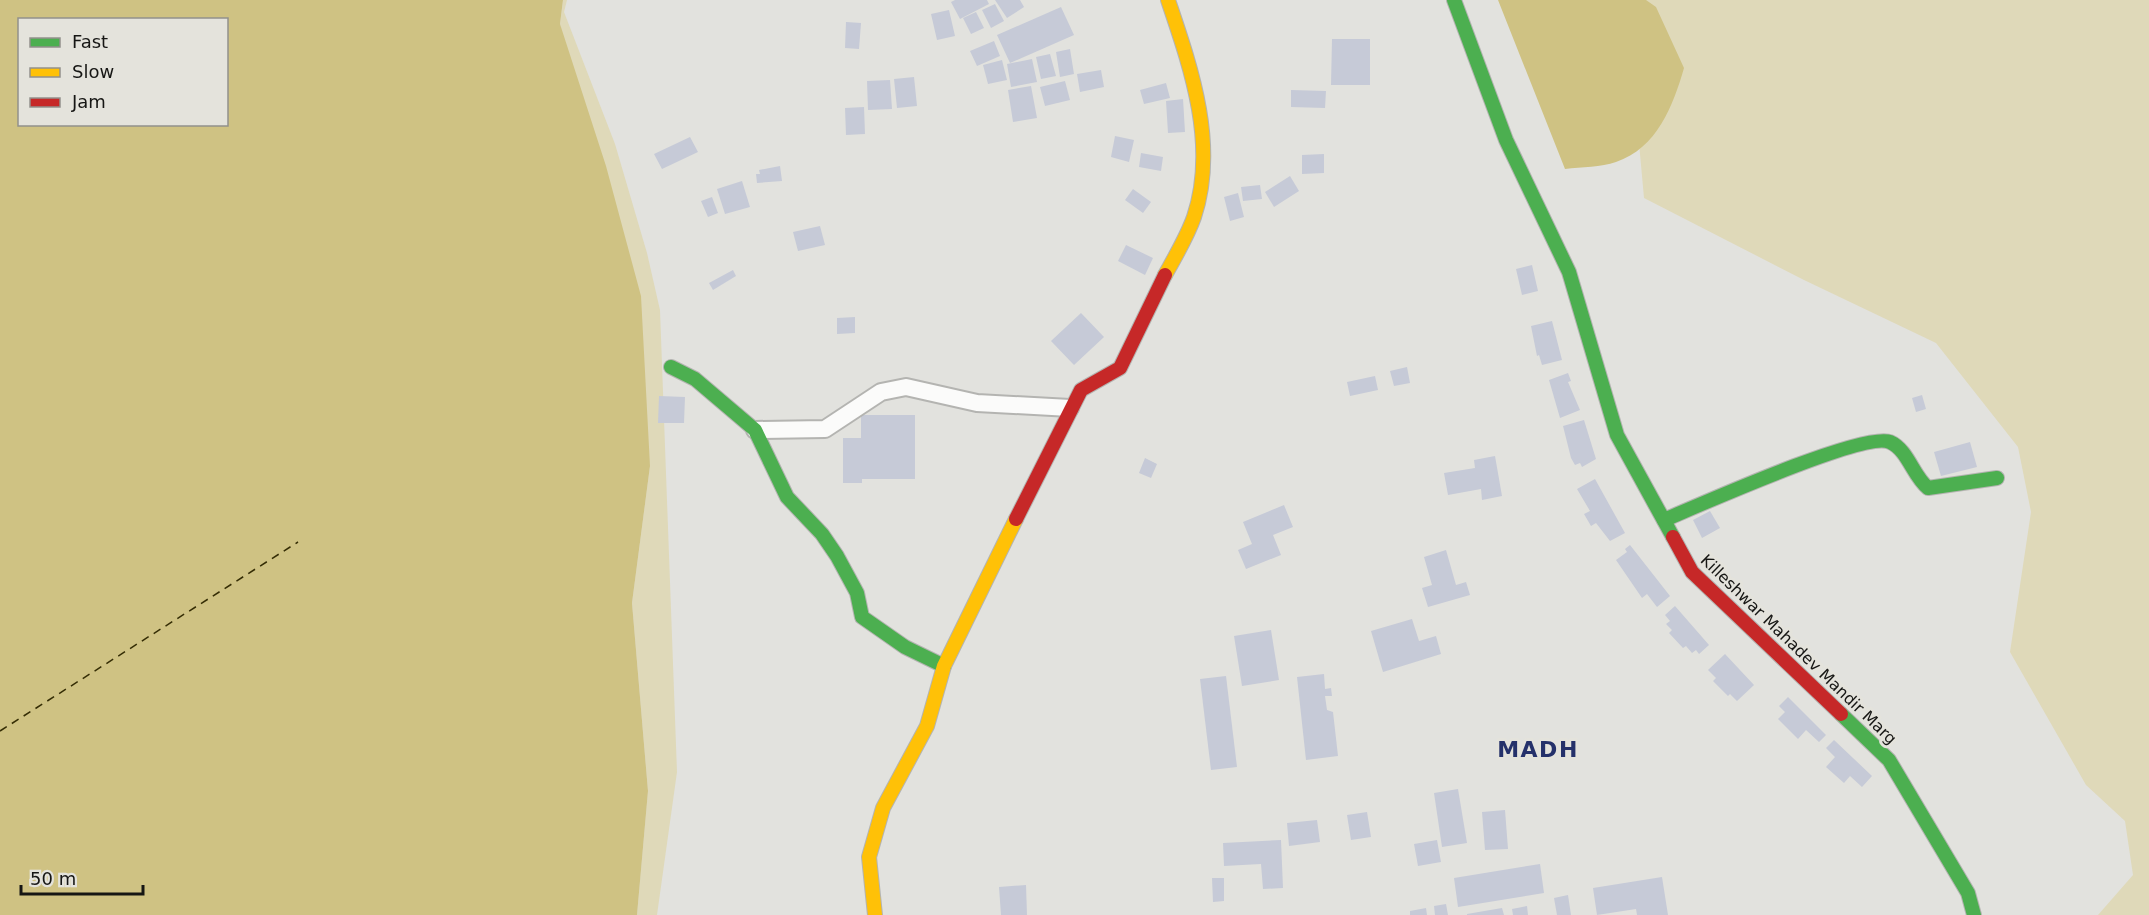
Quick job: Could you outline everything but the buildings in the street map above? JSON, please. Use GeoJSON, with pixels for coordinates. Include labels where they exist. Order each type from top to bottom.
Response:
{"type":"FeatureCollection","features":[{"type":"Feature","properties":{"kind":"street"},"geometry":{"type":"LineString","coordinates":[[874,915],[870,857],[875,832],[883,808],[927,726],[944,666],[1070,408],[1081,390],[1120,368],[1194,217],[1202,172],[1201,118],[1188,59],[1168,0]]}},
{"type":"Feature","properties":{"kind":"street","name":"Killeshwar Mahadev Mandir Marg"},"geometry":{"type":"LineString","coordinates":[[1454,0],[1506,140],[1569,272],[1617,435],[1692,572],[1889,760],[1968,893],[1974,915]]}},
{"type":"Feature","properties":{"kind":"street"},"geometry":{"type":"LineString","coordinates":[[671,367],[695,379],[755,429],[787,497],[822,534],[837,556],[857,593],[862,617],[905,647],[944,666]]}},
{"type":"Feature","properties":{"kind":"street"},"geometry":{"type":"LineString","coordinates":[[755,429],[825,429],[881,392],[906,387],[977,403],[1070,408]]}},
{"type":"Feature","properties":{"kind":"street"},"geometry":{"type":"LineString","coordinates":[[1664,520],[1792,466],[1881,440],[1890,441],[1899,448],[1921,484],[1928,488],[1997,478]]}},
{"type":"Feature","properties":{"kind":"shaded area"},"geometry":{"type":"Polygon","coordinates":[[[0,0],[563,0],[560,24],[606,166],[641,296],[650,466],[632,603],[648,791],[637,915],[0,915],[0,0]]]}},
{"type":"Feature","properties":{"kind":"shaded area"},"geometry":{"type":"Polygon","coordinates":[[[563,0],[567,0],[564,12],[615,144],[647,253],[660,310],[677,772],[657,915],[637,915],[648,791],[632,603],[650,466],[560,24],[563,0]]]}},
{"type":"Feature","properties":{"kind":"shaded area"},"geometry":{"type":"Polygon","coordinates":[[[1498,0],[1646,0],[1656,7],[1684,68],[1668,111],[1653,136],[1630,156],[1616,162],[1565,169],[1498,0]]]}},
{"type":"Feature","properties":{"kind":"shaded area"},"geometry":{"type":"Polygon","coordinates":[[[1626,0],[2149,0],[2149,915],[2098,915],[2133,875],[2125,821],[2086,785],[2010,652],[2031,512],[2018,447],[1936,343],[1804,280],[1644,198],[1626,0]]]}},
{"type":"Feature","properties":{"kind":"ferry route"},"geometry":{"type":"LineString","coordinates":[[0,731],[298,542]]}},
{"type":"Feature","properties":{"kind":"traffic: fast"},"geometry":{"type":"LineString","coordinates":[[1454,0],[1506,140],[1569,272],[1617,435],[1673,537]]}},
{"type":"Feature","properties":{"kind":"traffic: fast"},"geometry":{"type":"LineString","coordinates":[[671,367],[695,379],[755,430],[787,497],[822,534],[837,556],[857,593],[862,617],[905,647],[944,666]]}},
{"type":"Feature","properties":{"kind":"traffic: fast"},"geometry":{"type":"LineString","coordinates":[[1664,520],[1816,458],[1874,442],[1890,442],[1896,446],[1928,488],[1997,478]]}},
{"type":"Feature","properties":{"kind":"traffic: fast"},"geometry":{"type":"LineString","coordinates":[[1841,714],[1889,760],[1968,893],[1974,915]]}},
{"type":"Feature","properties":{"kind":"traffic: slow"},"geometry":{"type":"LineString","coordinates":[[1165,275],[1194,217],[1201,190],[1203,162],[1199,107],[1185,52],[1168,0]]}},
{"type":"Feature","properties":{"kind":"traffic: slow"},"geometry":{"type":"LineString","coordinates":[[875,915],[869,857],[883,808],[927,726],[944,666],[1016,519]]}},
{"type":"Feature","properties":{"kind":"traffic: jam"},"geometry":{"type":"LineString","coordinates":[[1016,519],[1081,390],[1120,368],[1165,275]]}},
{"type":"Feature","properties":{"kind":"traffic: jam"},"geometry":{"type":"LineString","coordinates":[[1673,537],[1692,572],[1841,714]]}},
{"type":"Feature","properties":{"kind":"district","name":"MADH"},"geometry":{"type":"Point","coordinates":[1538,749]}}]}
